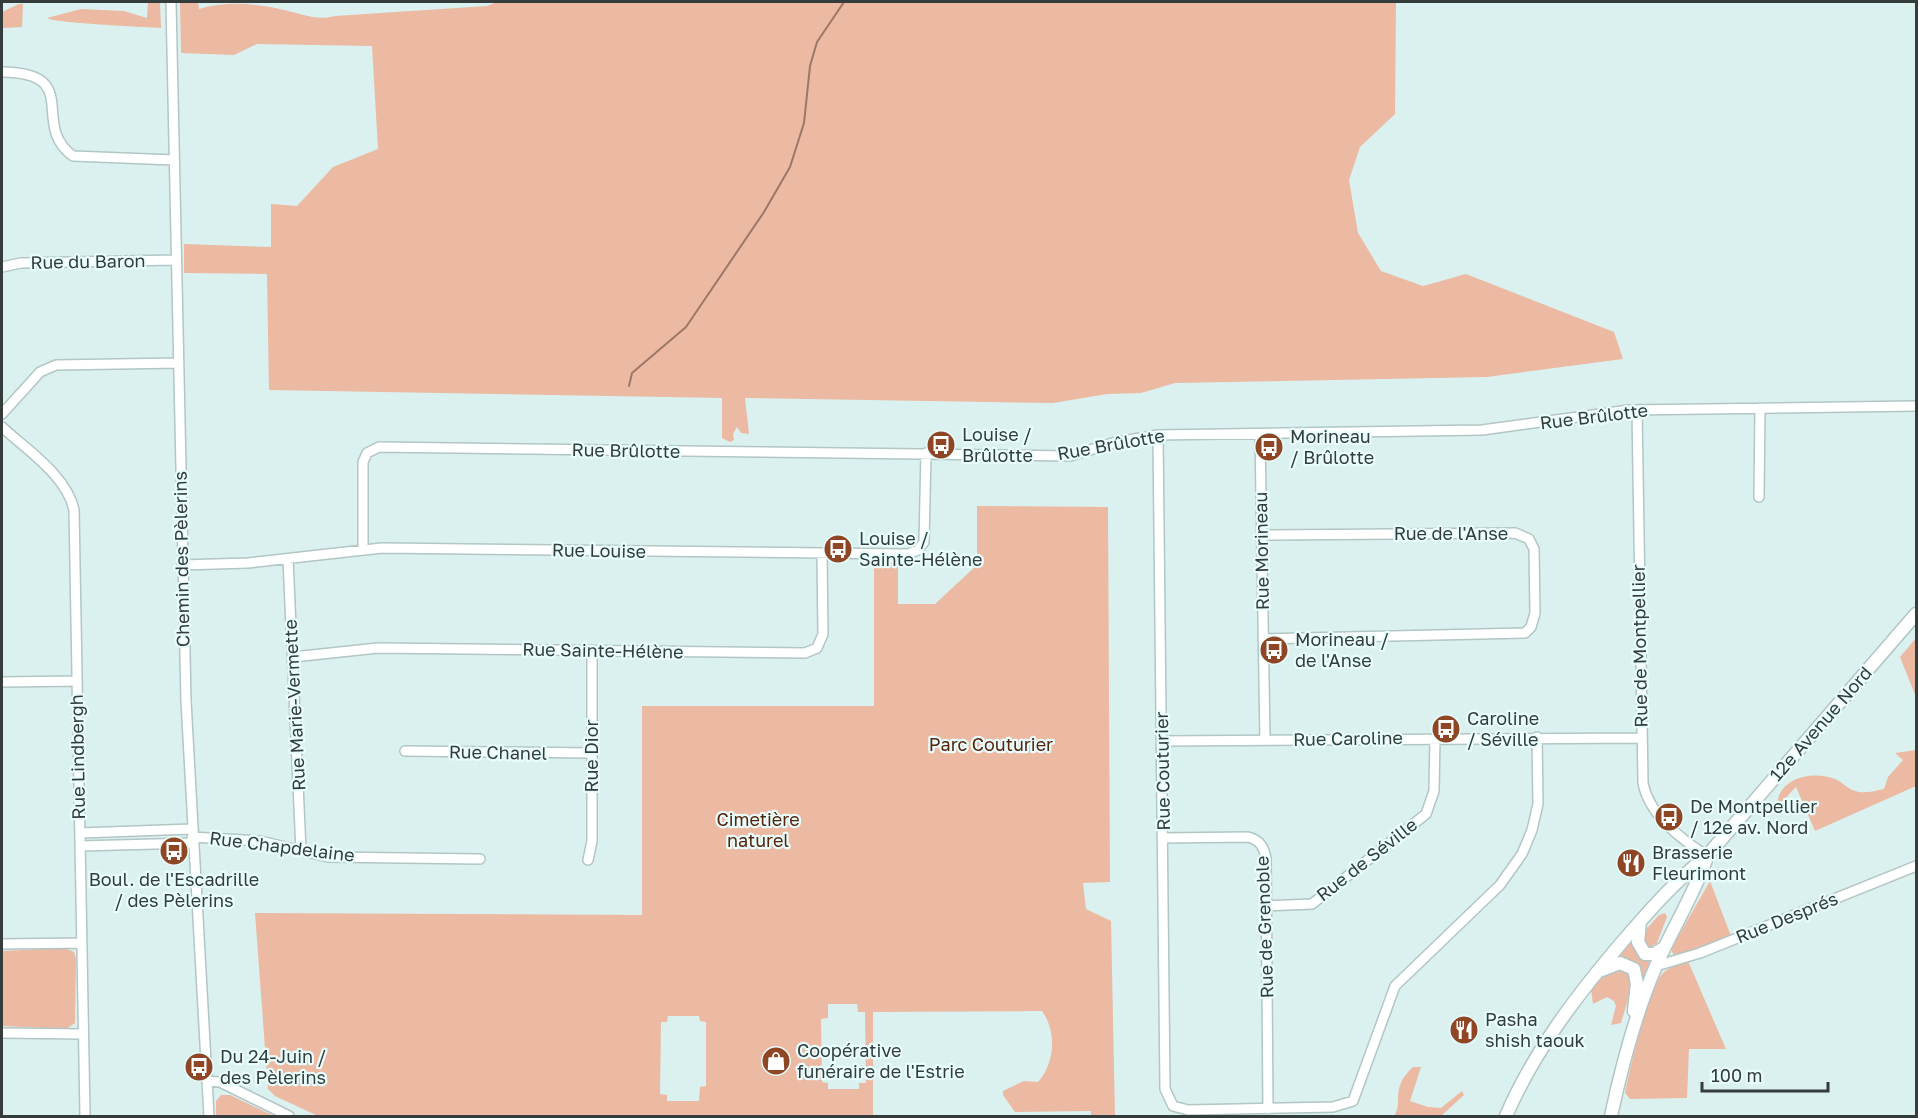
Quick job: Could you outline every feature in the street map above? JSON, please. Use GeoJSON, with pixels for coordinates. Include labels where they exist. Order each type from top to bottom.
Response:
{"type":"FeatureCollection","features":[{"type":"Feature","properties":{"kind":"main road","name":"12e Avenue Nord"},"geometry":{"type":"LineString","coordinates":[[1506,1116],[1550,1033],[1593,976],[1681,876],[1707,856],[1917,614]]}},
{"type":"Feature","properties":{"kind":"main road"},"geometry":{"type":"LineString","coordinates":[[1631,1033],[1656,966],[1698,884],[1707,856]]}},
{"type":"Feature","properties":{"kind":"main road"},"geometry":{"type":"LineString","coordinates":[[1641,921],[1638,942],[1640,949],[1648,955],[1665,947]]}},
{"type":"Feature","properties":{"kind":"main road"},"geometry":{"type":"LineString","coordinates":[[1593,976],[1615,963],[1625,963],[1634,969],[1637,984],[1631,1033],[1611,1116]]}},
{"type":"Feature","properties":{"kind":"street","name":"Chemin des Pèlerins"},"geometry":{"type":"LineString","coordinates":[[171,2],[182,565],[192,837],[209,1116]]}},
{"type":"Feature","properties":{"kind":"street"},"geometry":{"type":"LineString","coordinates":[[2,72],[23,72],[43,81],[52,98],[54,134],[64,150],[73,156],[174,160]]}},
{"type":"Feature","properties":{"kind":"street","name":"Rue du Baron"},"geometry":{"type":"LineString","coordinates":[[2,267],[21,263],[176,260]]}},
{"type":"Feature","properties":{"kind":"street"},"geometry":{"type":"LineString","coordinates":[[2,414],[40,372],[56,365],[178,363]]}},
{"type":"Feature","properties":{"kind":"street","name":"Rue Brûlotte"},"geometry":{"type":"LineString","coordinates":[[363,549],[363,462],[367,453],[379,447],[1070,456],[1135,438],[1158,435],[1491,429],[1637,410],[1917,406]]}},
{"type":"Feature","properties":{"kind":"street"},"geometry":{"type":"LineString","coordinates":[[1759,497],[1760,408]]}},
{"type":"Feature","properties":{"kind":"street","name":"Rue de Montpellier"},"geometry":{"type":"LineString","coordinates":[[1637,410],[1643,783],[1648,802],[1688,843],[1707,856]]}},
{"type":"Feature","properties":{"kind":"street","name":"Rue Lindbergh"},"geometry":{"type":"LineString","coordinates":[[2,427],[61,482],[73,502],[85,1116]]}},
{"type":"Feature","properties":{"kind":"street","name":"Rue Morineau"},"geometry":{"type":"LineString","coordinates":[[1260,434],[1265,740]]}},
{"type":"Feature","properties":{"kind":"street","name":"Rue Couturier"},"geometry":{"type":"LineString","coordinates":[[1158,435],[1165,1089],[1173,1106],[1188,1110],[1268,1108]]}},
{"type":"Feature","properties":{"kind":"street","name":"Rue Louise"},"geometry":{"type":"LineString","coordinates":[[182,565],[288,559],[363,549],[901,554],[918,550],[924,542],[926,453]]}},
{"type":"Feature","properties":{"kind":"street","name":"Rue de l'Anse"},"geometry":{"type":"LineString","coordinates":[[1262,535],[1515,533],[1529,538],[1534,555],[1534,620],[1525,633],[1263,639]]}},
{"type":"Feature","properties":{"kind":"street","name":"Rue Sainte-Hélène"},"geometry":{"type":"LineString","coordinates":[[293,657],[378,648],[811,652],[821,643],[823,634],[822,554]]}},
{"type":"Feature","properties":{"kind":"street","name":"Rue Marie-Vermette"},"geometry":{"type":"LineString","coordinates":[[288,559],[302,851]]}},
{"type":"Feature","properties":{"kind":"street","name":"Rue Dior"},"geometry":{"type":"LineString","coordinates":[[588,860],[592,840],[592,651]]}},
{"type":"Feature","properties":{"kind":"street"},"geometry":{"type":"LineString","coordinates":[[2,682],[77,681]]}},
{"type":"Feature","properties":{"kind":"street"},"geometry":{"type":"LineString","coordinates":[[1268,1108],[1333,1107],[1353,1101],[1395,986],[1500,885],[1522,854],[1532,830],[1538,804],[1537,737]]}},
{"type":"Feature","properties":{"kind":"street","name":"Rue de Séville"},"geometry":{"type":"LineString","coordinates":[[1267,906],[1312,904],[1426,814],[1434,791],[1435,738]]}},
{"type":"Feature","properties":{"kind":"street","name":"Rue Caroline"},"geometry":{"type":"LineString","coordinates":[[1163,741],[1641,738]]}},
{"type":"Feature","properties":{"kind":"street","name":"Rue Chanel"},"geometry":{"type":"LineString","coordinates":[[405,751],[591,753]]}},
{"type":"Feature","properties":{"kind":"street"},"geometry":{"type":"LineString","coordinates":[[80,832],[192,837]]}},
{"type":"Feature","properties":{"kind":"street"},"geometry":{"type":"LineString","coordinates":[[80,846],[192,837]]}},
{"type":"Feature","properties":{"kind":"street","name":"Rue Chapdelaine"},"geometry":{"type":"LineString","coordinates":[[192,837],[249,839],[328,857],[480,859]]}},
{"type":"Feature","properties":{"kind":"street","name":"Rue de Grenoble"},"geometry":{"type":"LineString","coordinates":[[1164,838],[1256,839],[1264,848],[1267,906],[1268,1108]]}},
{"type":"Feature","properties":{"kind":"street","name":"Rue Després"},"geometry":{"type":"LineString","coordinates":[[1656,966],[1701,953],[1917,866]]}},
{"type":"Feature","properties":{"kind":"street"},"geometry":{"type":"LineString","coordinates":[[2,944],[81,943]]}},
{"type":"Feature","properties":{"kind":"street"},"geometry":{"type":"LineString","coordinates":[[2,1033],[83,1034]]}},
{"type":"Feature","properties":{"kind":"street"},"geometry":{"type":"LineString","coordinates":[[207,1081],[220,1082],[289,1116]]}},
{"type":"Feature","properties":{"kind":"green space"},"geometry":{"type":"Polygon","coordinates":[[[148,2],[160,2],[161,28],[81,23],[47,18],[81,9],[124,11],[147,18],[148,2]]]}},
{"type":"Feature","properties":{"kind":"green space"},"geometry":{"type":"Polygon","coordinates":[[[180,2],[198,2],[199,9],[230,4],[252,4],[322,18],[487,6],[497,2],[1396,2],[1395,114],[1360,147],[1349,180],[1358,233],[1381,271],[1423,286],[1466,274],[1614,332],[1623,359],[1487,377],[1175,383],[1141,393],[1107,394],[1053,403],[745,398],[749,434],[741,433],[737,427],[733,434],[734,440],[730,442],[722,438],[722,398],[269,390],[267,274],[184,273],[184,244],[271,247],[271,204],[297,206],[333,167],[378,149],[372,46],[257,44],[234,55],[181,53],[180,2]]]}},
{"type":"Feature","properties":{"kind":"green space"},"geometry":{"type":"Polygon","coordinates":[[[23,4],[22,27],[2,28],[2,12],[23,4]]]}},
{"type":"Feature","properties":{"kind":"green space"},"geometry":{"type":"Polygon","coordinates":[[[977,506],[1108,507],[1110,882],[1083,883],[1086,909],[1111,921],[1115,1116],[1091,1116],[1091,1111],[1015,1112],[1003,1095],[1003,1091],[1024,1081],[1038,1082],[1048,1066],[1052,1038],[1047,1019],[1042,1011],[873,1012],[873,1116],[318,1116],[275,1096],[268,1089],[255,913],[642,915],[642,706],[874,706],[874,562],[898,562],[898,604],[935,604],[977,565],[977,506]],[[828,1004],[828,1018],[821,1019],[822,1082],[828,1083],[828,1089],[859,1089],[859,1083],[866,1083],[865,1012],[858,1012],[857,1004],[828,1004]],[[668,1016],[667,1022],[661,1022],[660,1094],[667,1095],[667,1101],[699,1101],[700,1087],[706,1086],[706,1022],[700,1021],[699,1016],[668,1016]]]}},
{"type":"Feature","properties":{"kind":"green space"},"geometry":{"type":"Polygon","coordinates":[[[1916,638],[1916,697],[1900,657],[1916,638]]]}},
{"type":"Feature","properties":{"kind":"green space"},"geometry":{"type":"Polygon","coordinates":[[[1916,750],[1916,786],[1815,831],[1796,787],[1777,807],[1783,789],[1789,783],[1807,776],[1826,776],[1858,792],[1884,789],[1888,777],[1903,760],[1895,753],[1916,750]]]}},
{"type":"Feature","properties":{"kind":"green space"},"geometry":{"type":"Polygon","coordinates":[[[1710,881],[1731,936],[1674,956],[1671,949],[1710,881]]]}},
{"type":"Feature","properties":{"kind":"green space"},"geometry":{"type":"Polygon","coordinates":[[[1665,913],[1667,917],[1657,943],[1649,948],[1643,947],[1641,935],[1659,915],[1665,913]]]}},
{"type":"Feature","properties":{"kind":"green space"},"geometry":{"type":"Polygon","coordinates":[[[1634,938],[1650,960],[1641,987],[1637,965],[1633,961],[1615,959],[1634,938]]]}},
{"type":"Feature","properties":{"kind":"green space"},"geometry":{"type":"Polygon","coordinates":[[[65,948],[74,952],[76,959],[75,1023],[66,1029],[2,1026],[2,951],[65,948]]]}},
{"type":"Feature","properties":{"kind":"green space"},"geometry":{"type":"Polygon","coordinates":[[[1688,961],[1726,1049],[1689,1049],[1687,1098],[1630,1099],[1625,1093],[1651,995],[1663,973],[1688,961]]]}},
{"type":"Feature","properties":{"kind":"green space"},"geometry":{"type":"Polygon","coordinates":[[[1611,969],[1629,969],[1633,983],[1621,1023],[1611,1025],[1616,1006],[1614,1001],[1607,997],[1593,1004],[1591,989],[1611,969]]]}},
{"type":"Feature","properties":{"kind":"green space"},"geometry":{"type":"Polygon","coordinates":[[[1413,1067],[1421,1067],[1410,1101],[1428,1107],[1441,1108],[1462,1091],[1464,1095],[1441,1116],[1394,1116],[1397,1111],[1401,1082],[1413,1067]]]}},
{"type":"Feature","properties":{"kind":"green space"},"geometry":{"type":"Polygon","coordinates":[[[221,1095],[230,1095],[274,1116],[216,1116],[216,1101],[221,1095]]]}},
{"type":"Feature","properties":{"kind":"waterway"},"geometry":{"type":"LineString","coordinates":[[629,386],[632,373],[686,327],[764,212],[790,167],[804,123],[810,66],[817,42],[844,2]]}},
{"type":"Feature","properties":{"kind":"place","name":"Louise / Brûlotte"},"geometry":{"type":"Point","coordinates":[941,445]}},
{"type":"Feature","properties":{"kind":"place","name":"Morineau / Brûlotte"},"geometry":{"type":"Point","coordinates":[1269,447]}},
{"type":"Feature","properties":{"kind":"place","name":"Louise / Sainte-Hélène"},"geometry":{"type":"Point","coordinates":[838,549]}},
{"type":"Feature","properties":{"kind":"place","name":"Morineau / de l'Anse"},"geometry":{"type":"Point","coordinates":[1274,650]}},
{"type":"Feature","properties":{"kind":"place","name":"Caroline / Séville"},"geometry":{"type":"Point","coordinates":[1446,729]}},
{"type":"Feature","properties":{"kind":"place","name":"De Montpellier / 12e av. Nord"},"geometry":{"type":"Point","coordinates":[1669,817]}},
{"type":"Feature","properties":{"kind":"place","name":"Boul. de l'Escadrille / des Pèlerins"},"geometry":{"type":"Point","coordinates":[174,851]}},
{"type":"Feature","properties":{"kind":"place","name":"Brasserie Fleurimont"},"geometry":{"type":"Point","coordinates":[1631,863]}},
{"type":"Feature","properties":{"kind":"place","name":"Pasha shish taouk"},"geometry":{"type":"Point","coordinates":[1464,1030]}},
{"type":"Feature","properties":{"kind":"place","name":"Coopérative funéraire de l'Estrie"},"geometry":{"type":"Point","coordinates":[776,1061]}},
{"type":"Feature","properties":{"kind":"place","name":"Du 24-Juin / des Pèlerins"},"geometry":{"type":"Point","coordinates":[199,1067]}},
{"type":"Feature","properties":{"kind":"park label","name":"Parc Couturier"},"geometry":{"type":"Point","coordinates":[991,745]}},
{"type":"Feature","properties":{"kind":"park label","name":"Cimetière naturel"},"geometry":{"type":"Point","coordinates":[758,830]}}]}
